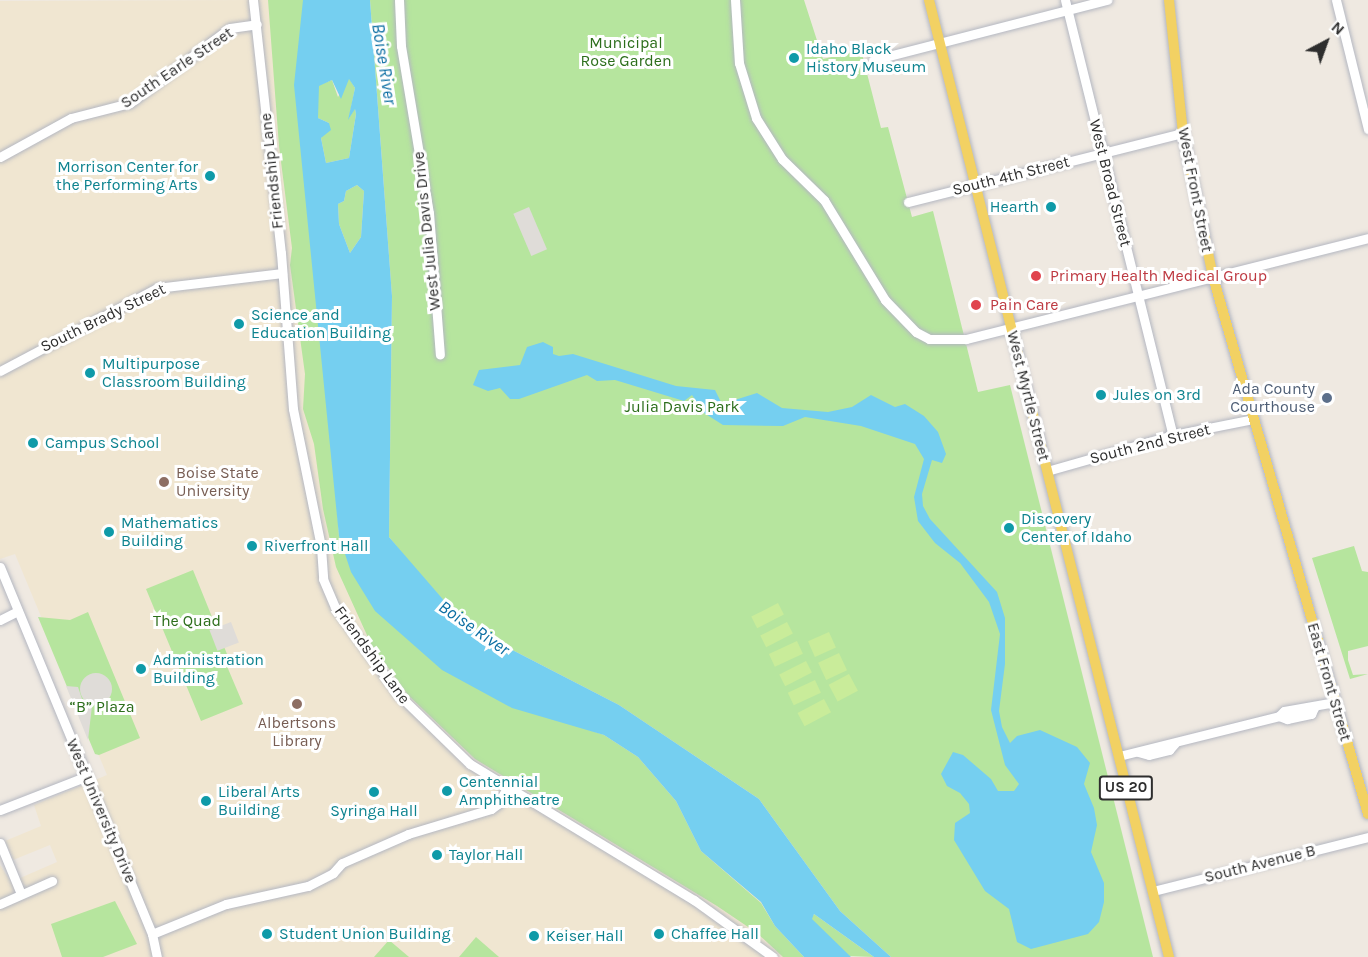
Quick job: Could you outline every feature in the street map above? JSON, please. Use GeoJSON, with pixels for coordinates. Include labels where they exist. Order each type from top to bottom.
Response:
{"type":"FeatureCollection","features":[{"type":"Feature","properties":{"kind":"main road","name":"West Myrtle Street"},"geometry":{"type":"LineString","coordinates":[[929,0],[1119,756]]}},
{"type":"Feature","properties":{"kind":"main road","name":"West Front Street"},"geometry":{"type":"LineString","coordinates":[[1168,0],[1183,133],[1213,277],[1291,549]]}},
{"type":"Feature","properties":{"kind":"main road","name":"East Front Street"},"geometry":{"type":"LineString","coordinates":[[1291,549],[1368,814]]}},
{"type":"Feature","properties":{"kind":"main road","name":"US 20"},"geometry":{"type":"LineString","coordinates":[[1119,756],[1169,957]]}},
{"type":"Feature","properties":{"kind":"street","name":"Friendship Lane"},"geometry":{"type":"LineString","coordinates":[[253,0],[282,273],[293,410],[328,591],[345,622],[419,718],[470,764],[694,900],[773,957]]}},
{"type":"Feature","properties":{"kind":"street","name":"West Julia Davis Drive"},"geometry":{"type":"LineString","coordinates":[[399,0],[401,46],[429,213],[440,355]]}},
{"type":"Feature","properties":{"kind":"street"},"geometry":{"type":"LineString","coordinates":[[735,0],[741,70],[756,118],[782,159],[824,200],[863,270],[890,306],[916,332],[929,339],[966,339],[1368,238]]}},
{"type":"Feature","properties":{"kind":"street","name":"West Broad Street"},"geometry":{"type":"LineString","coordinates":[[1065,0],[1173,435]]}},
{"type":"Feature","properties":{"kind":"street"},"geometry":{"type":"LineString","coordinates":[[873,60],[1107,0]]}},
{"type":"Feature","properties":{"kind":"street"},"geometry":{"type":"LineString","coordinates":[[1336,0],[1363,88],[1368,129]]}},
{"type":"Feature","properties":{"kind":"street","name":"South Earle Street"},"geometry":{"type":"LineString","coordinates":[[0,157],[71,118],[130,103],[230,28],[256,24]]}},
{"type":"Feature","properties":{"kind":"street","name":"South 4th Street"},"geometry":{"type":"LineString","coordinates":[[908,202],[1183,133]]}},
{"type":"Feature","properties":{"kind":"street","name":"South Brady Street"},"geometry":{"type":"LineString","coordinates":[[0,371],[157,288],[282,273]]}},
{"type":"Feature","properties":{"kind":"street","name":"South 2nd Street"},"geometry":{"type":"LineString","coordinates":[[1047,471],[1173,435],[1253,419]]}},
{"type":"Feature","properties":{"kind":"street","name":"West University Drive"},"geometry":{"type":"LineString","coordinates":[[0,567],[152,934],[157,957]]}},
{"type":"Feature","properties":{"kind":"street"},"geometry":{"type":"LineString","coordinates":[[0,620],[18,611]]}},
{"type":"Feature","properties":{"kind":"street"},"geometry":{"type":"LineString","coordinates":[[1119,756],[1138,752],[1160,743],[1175,743],[1279,716],[1300,708],[1314,708],[1335,702]]}},
{"type":"Feature","properties":{"kind":"street"},"geometry":{"type":"LineString","coordinates":[[0,810],[87,776]]}},
{"type":"Feature","properties":{"kind":"street"},"geometry":{"type":"LineString","coordinates":[[152,934],[226,904],[308,886],[333,873],[342,863],[391,842],[491,809],[498,804],[507,788]]}},
{"type":"Feature","properties":{"kind":"street","name":"South Avenue B"},"geometry":{"type":"LineString","coordinates":[[1153,891],[1368,837]]}},
{"type":"Feature","properties":{"kind":"street"},"geometry":{"type":"LineString","coordinates":[[0,843],[21,894]]}},
{"type":"Feature","properties":{"kind":"street"},"geometry":{"type":"LineString","coordinates":[[0,903],[52,881]]}},
{"type":"Feature","properties":{"kind":"shaded area","name":"Boise State University"},"geometry":{"type":"Polygon","coordinates":[[[284,0],[797,957],[0,957],[0,865],[11,882],[57,862],[50,845],[13,860],[5,841],[41,826],[34,805],[107,775],[15,554],[0,559],[0,1],[284,0]]]}},
{"type":"Feature","properties":{"kind":"shaded area"},"geometry":{"type":"Polygon","coordinates":[[[529,207],[547,249],[531,256],[513,214],[529,207]]]}},
{"type":"Feature","properties":{"kind":"shaded area"},"geometry":{"type":"Polygon","coordinates":[[[231,622],[239,643],[217,651],[210,630],[231,622]]]}},
{"type":"Feature","properties":{"kind":"shaded area"},"geometry":{"type":"Polygon","coordinates":[[[96,673],[107,678],[112,689],[107,700],[96,705],[85,700],[80,689],[85,678],[96,673]]]}},
{"type":"Feature","properties":{"kind":"shaded area"},"geometry":{"type":"Polygon","coordinates":[[[66,686],[78,687],[82,699],[92,706],[88,740],[66,686]]]}},
{"type":"Feature","properties":{"kind":"green space"},"geometry":{"type":"Polygon","coordinates":[[[268,0],[303,0],[339,536],[572,724],[604,735],[638,757],[676,801],[701,851],[761,903],[775,926],[804,957],[783,957],[757,933],[717,906],[475,759],[408,695],[371,644],[336,567],[323,509],[314,444],[303,409],[305,374],[290,265],[292,248],[279,146],[268,0]]]}},
{"type":"Feature","properties":{"kind":"green space","name":"Julia Davis Park"},"geometry":{"type":"Polygon","coordinates":[[[370,0],[804,0],[823,59],[861,50],[881,128],[888,127],[912,217],[933,211],[978,392],[1010,385],[1153,957],[891,957],[840,911],[759,799],[619,705],[466,626],[389,537],[392,296],[370,0]]]}},
{"type":"Feature","properties":{"kind":"green space"},"geometry":{"type":"Polygon","coordinates":[[[349,78],[355,88],[349,118],[355,108],[356,114],[349,158],[326,163],[321,138],[329,123],[318,118],[315,105],[319,85],[332,80],[338,97],[349,78]]]}},
{"type":"Feature","properties":{"kind":"green space"},"geometry":{"type":"Polygon","coordinates":[[[357,185],[364,191],[361,237],[350,253],[339,224],[338,204],[344,201],[346,191],[357,185]]]}},
{"type":"Feature","properties":{"kind":"green space"},"geometry":{"type":"Polygon","coordinates":[[[1354,546],[1362,571],[1368,572],[1368,646],[1348,651],[1348,660],[1353,675],[1368,674],[1350,679],[1312,558],[1354,546]]]}},
{"type":"Feature","properties":{"kind":"green space","name":"The Quad"},"geometry":{"type":"Polygon","coordinates":[[[193,570],[227,654],[226,664],[243,704],[201,721],[146,589],[193,570]]]}},
{"type":"Feature","properties":{"kind":"green space"},"geometry":{"type":"Polygon","coordinates":[[[778,603],[784,615],[757,628],[751,617],[778,603]]]}},
{"type":"Feature","properties":{"kind":"green space","name":"“B” Plaza"},"geometry":{"type":"Polygon","coordinates":[[[88,612],[140,738],[99,755],[95,754],[38,617],[70,620],[88,612]]]}},
{"type":"Feature","properties":{"kind":"green space"},"geometry":{"type":"Polygon","coordinates":[[[787,622],[793,634],[766,647],[760,636],[787,622]]]}},
{"type":"Feature","properties":{"kind":"green space"},"geometry":{"type":"Polygon","coordinates":[[[829,632],[836,648],[815,657],[808,641],[829,632]]]}},
{"type":"Feature","properties":{"kind":"green space"},"geometry":{"type":"Polygon","coordinates":[[[797,641],[803,654],[775,667],[769,654],[797,641]]]}},
{"type":"Feature","properties":{"kind":"green space"},"geometry":{"type":"Polygon","coordinates":[[[839,653],[847,670],[826,680],[818,663],[839,653]]]}},
{"type":"Feature","properties":{"kind":"green space"},"geometry":{"type":"Polygon","coordinates":[[[806,661],[812,673],[785,686],[779,675],[806,661]]]}},
{"type":"Feature","properties":{"kind":"green space"},"geometry":{"type":"Polygon","coordinates":[[[849,674],[858,691],[838,702],[829,685],[849,674]]]}},
{"type":"Feature","properties":{"kind":"green space"},"geometry":{"type":"Polygon","coordinates":[[[815,680],[821,693],[794,705],[788,693],[815,680]]]}},
{"type":"Feature","properties":{"kind":"green space"},"geometry":{"type":"Polygon","coordinates":[[[824,699],[831,712],[805,726],[798,713],[824,699]]]}},
{"type":"Feature","properties":{"kind":"green space"},"geometry":{"type":"Polygon","coordinates":[[[115,901],[137,944],[103,957],[62,957],[51,924],[115,901]]]}},
{"type":"Feature","properties":{"kind":"green space"},"geometry":{"type":"Polygon","coordinates":[[[814,914],[874,957],[847,956],[811,919],[814,914]]]}},
{"type":"Feature","properties":{"kind":"green space"},"geometry":{"type":"Polygon","coordinates":[[[476,937],[499,957],[459,957],[476,937]]]}},
{"type":"Feature","properties":{"kind":"green space"},"geometry":{"type":"Polygon","coordinates":[[[389,940],[409,957],[374,957],[389,940]]]}},
{"type":"Feature","properties":{"kind":"water"},"geometry":{"type":"Polygon","coordinates":[[[303,0],[370,0],[392,296],[389,537],[466,626],[619,705],[759,799],[840,911],[891,957],[874,957],[814,914],[812,919],[851,957],[804,957],[775,926],[761,902],[701,851],[676,801],[638,757],[604,735],[512,708],[442,670],[375,611],[351,572],[339,536],[294,85],[303,0]],[[349,79],[341,99],[332,80],[319,86],[318,118],[329,123],[331,130],[321,138],[326,163],[349,158],[356,114],[355,109],[348,120],[355,88],[349,79]],[[357,185],[346,191],[344,201],[338,204],[339,224],[350,253],[361,237],[364,191],[357,185]]]}},
{"type":"Feature","properties":{"kind":"water"},"geometry":{"type":"Polygon","coordinates":[[[543,342],[553,347],[553,354],[559,356],[573,354],[676,386],[715,390],[722,404],[757,393],[782,408],[828,412],[852,407],[871,395],[895,407],[905,404],[924,416],[938,432],[946,454],[942,463],[932,460],[922,494],[923,506],[930,519],[997,592],[1005,618],[1005,664],[999,711],[1002,727],[1010,743],[1017,736],[1040,730],[1077,747],[1090,763],[1084,784],[1094,808],[1097,825],[1091,852],[1104,883],[1104,902],[1099,922],[1088,934],[1031,949],[1017,942],[1009,909],[985,891],[954,840],[955,823],[970,813],[969,804],[960,793],[947,786],[941,774],[953,752],[963,755],[991,779],[998,791],[1014,791],[1019,784],[1005,765],[991,710],[1000,634],[989,602],[960,563],[935,543],[918,521],[914,497],[924,459],[915,444],[861,426],[805,417],[783,426],[723,425],[704,413],[692,395],[684,401],[615,380],[597,381],[587,375],[519,399],[510,399],[500,388],[488,391],[473,385],[479,370],[520,365],[527,347],[543,342]]]}},
{"type":"Feature","properties":{"kind":"place","name":"Idaho Black History Museum"},"geometry":{"type":"Point","coordinates":[794,58]}},
{"type":"Feature","properties":{"kind":"place","name":"Morrison Center for the Performing Arts"},"geometry":{"type":"Point","coordinates":[210,176]}},
{"type":"Feature","properties":{"kind":"place","name":"Hearth"},"geometry":{"type":"Point","coordinates":[1051,207]}},
{"type":"Feature","properties":{"kind":"place","name":"Primary Health Medical Group"},"geometry":{"type":"Point","coordinates":[1036,276]}},
{"type":"Feature","properties":{"kind":"place","name":"Pain Care"},"geometry":{"type":"Point","coordinates":[976,305]}},
{"type":"Feature","properties":{"kind":"place","name":"Science and Education Building"},"geometry":{"type":"Point","coordinates":[239,324]}},
{"type":"Feature","properties":{"kind":"place","name":"Multipurpose Classroom Building"},"geometry":{"type":"Point","coordinates":[90,373]}},
{"type":"Feature","properties":{"kind":"place","name":"Jules on 3rd"},"geometry":{"type":"Point","coordinates":[1101,395]}},
{"type":"Feature","properties":{"kind":"place","name":"Ada County Courthouse"},"geometry":{"type":"Point","coordinates":[1327,398]}},
{"type":"Feature","properties":{"kind":"place","name":"Campus School"},"geometry":{"type":"Point","coordinates":[33,443]}},
{"type":"Feature","properties":{"kind":"place","name":"Boise State University"},"geometry":{"type":"Point","coordinates":[164,482]}},
{"type":"Feature","properties":{"kind":"place","name":"Discovery Center of Idaho"},"geometry":{"type":"Point","coordinates":[1009,528]}},
{"type":"Feature","properties":{"kind":"place","name":"Mathematics Building"},"geometry":{"type":"Point","coordinates":[109,532]}},
{"type":"Feature","properties":{"kind":"place","name":"Riverfront Hall"},"geometry":{"type":"Point","coordinates":[252,546]}},
{"type":"Feature","properties":{"kind":"place","name":"Administration Building"},"geometry":{"type":"Point","coordinates":[141,669]}},
{"type":"Feature","properties":{"kind":"place","name":"Albertsons Library"},"geometry":{"type":"Point","coordinates":[297,704]}},
{"type":"Feature","properties":{"kind":"place","name":"Centennial Amphitheatre"},"geometry":{"type":"Point","coordinates":[447,791]}},
{"type":"Feature","properties":{"kind":"place","name":"Syringa Hall"},"geometry":{"type":"Point","coordinates":[374,792]}},
{"type":"Feature","properties":{"kind":"place","name":"Liberal Arts Building"},"geometry":{"type":"Point","coordinates":[206,801]}},
{"type":"Feature","properties":{"kind":"place","name":"Taylor Hall"},"geometry":{"type":"Point","coordinates":[437,855]}},
{"type":"Feature","properties":{"kind":"place","name":"Student Union Building"},"geometry":{"type":"Point","coordinates":[267,934]}},
{"type":"Feature","properties":{"kind":"place","name":"Chaffee Hall"},"geometry":{"type":"Point","coordinates":[659,934]}},
{"type":"Feature","properties":{"kind":"place","name":"Keiser Hall"},"geometry":{"type":"Point","coordinates":[534,936]}},
{"type":"Feature","properties":{"kind":"park label","name":"Municipal Rose Garden"},"geometry":{"type":"Point","coordinates":[626,52]}},
{"type":"Feature","properties":{"kind":"water label","name":"Boise River"},"geometry":{"type":"Point","coordinates":[384,64]}},
{"type":"Feature","properties":{"kind":"water label","name":"Boise River"},"geometry":{"type":"Point","coordinates":[474,628]}}]}
